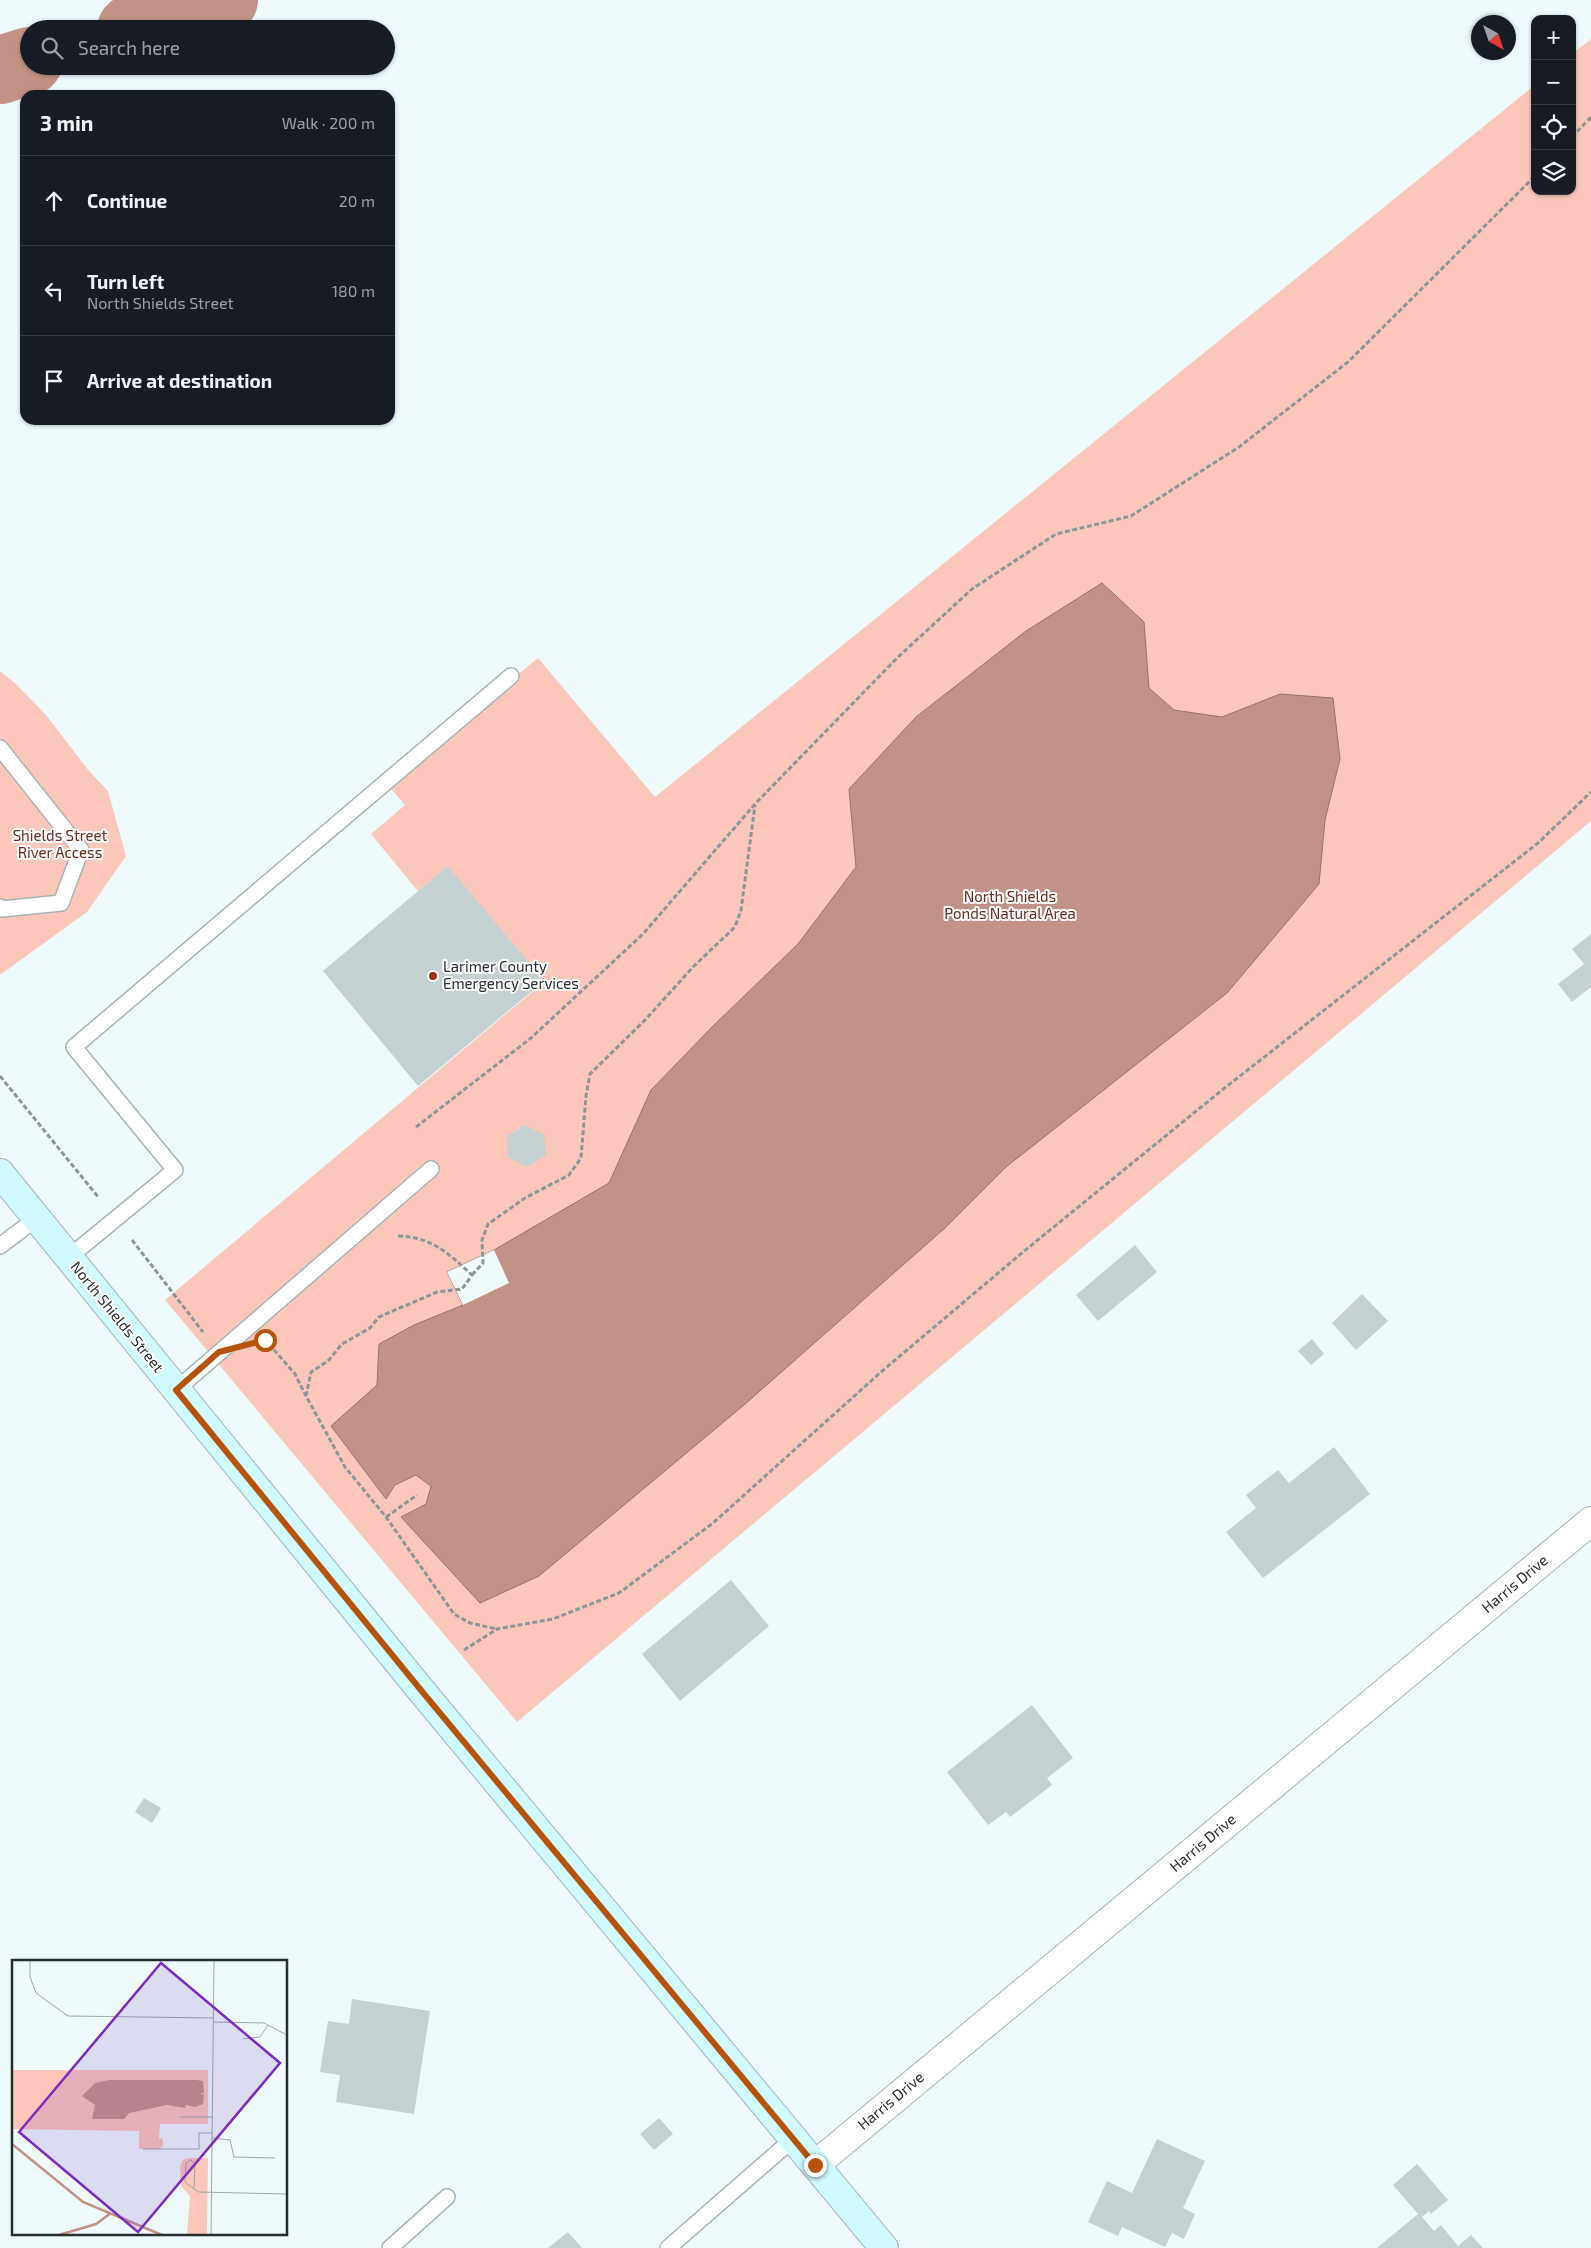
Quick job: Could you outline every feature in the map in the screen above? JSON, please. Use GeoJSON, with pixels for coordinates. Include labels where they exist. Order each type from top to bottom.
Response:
{"type":"FeatureCollection","features":[{"type":"Feature","properties":{"kind":"main road","name":"North Shields Street"},"geometry":{"type":"LineString","coordinates":[[0,1173],[176,1390],[884,2248]]}},
{"type":"Feature","properties":{"kind":"street","name":"Harris Drive"},"geometry":{"type":"LineString","coordinates":[[815,2165],[1591,1521]]}},
{"type":"Feature","properties":{"kind":"lane"},"geometry":{"type":"LineString","coordinates":[[68,1258],[175,1170],[74,1047],[511,676]]}},
{"type":"Feature","properties":{"kind":"lane"},"geometry":{"type":"LineString","coordinates":[[0,748],[81,850],[61,903],[2,909],[0,907]]}},
{"type":"Feature","properties":{"kind":"lane"},"geometry":{"type":"LineString","coordinates":[[176,1390],[431,1168]]}},
{"type":"Feature","properties":{"kind":"lane"},"geometry":{"type":"LineString","coordinates":[[0,1246],[37,1218]]}},
{"type":"Feature","properties":{"kind":"lane"},"geometry":{"type":"LineString","coordinates":[[668,2248],[793,2139]]}},
{"type":"Feature","properties":{"kind":"lane"},"geometry":{"type":"LineString","coordinates":[[390,2248],[447,2197]]}},
{"type":"Feature","properties":{"kind":"path"},"geometry":{"type":"LineString","coordinates":[[1576,133],[1591,117]]}},
{"type":"Feature","properties":{"kind":"path"},"geometry":{"type":"LineString","coordinates":[[416,1128],[531,1038],[643,934],[755,804],[897,658],[972,589],[1056,534],[1131,516],[1239,447],[1348,362],[1531,180]]}},
{"type":"Feature","properties":{"kind":"path"},"geometry":{"type":"LineString","coordinates":[[0,1076],[116,1219],[219,1352],[265,1340],[296,1374],[345,1467],[386,1517],[454,1614],[470,1623],[497,1629],[554,1619],[619,1593],[713,1523],[881,1372],[1023,1252],[1222,1090],[1538,843],[1591,792]]}},
{"type":"Feature","properties":{"kind":"path"},"geometry":{"type":"LineString","coordinates":[[306,1396],[311,1372],[328,1361],[342,1344],[370,1328],[379,1317],[437,1292],[462,1289],[483,1263],[482,1240],[488,1224],[525,1198],[569,1175],[581,1158],[586,1096],[590,1074],[646,1019],[693,967],[735,928],[741,910],[755,804]]}},
{"type":"Feature","properties":{"kind":"path"},"geometry":{"type":"LineString","coordinates":[[391,1238],[398,1236],[426,1240],[448,1253],[472,1275]]}},
{"type":"Feature","properties":{"kind":"path"},"geometry":{"type":"LineString","coordinates":[[386,1517],[417,1495]]}},
{"type":"Feature","properties":{"kind":"path"},"geometry":{"type":"LineString","coordinates":[[464,1650],[497,1629]]}},
{"type":"Feature","properties":{"kind":"green space","name":"North Shields Ponds Natural Area"},"geometry":{"type":"Polygon","coordinates":[[[1591,39],[1591,821],[517,1722],[165,1300],[544,982],[448,867],[418,891],[371,834],[405,805],[387,784],[538,658],[655,797],[1531,88],[1531,195],[1576,195],[1576,51],[1591,39]]]}},
{"type":"Feature","properties":{"kind":"green space","name":"Shields Street River Access"},"geometry":{"type":"Polygon","coordinates":[[[0,671],[16,684],[46,715],[89,771],[108,791],[126,856],[87,912],[0,975],[0,671]]]}},
{"type":"Feature","properties":{"kind":"shaded area"},"geometry":{"type":"Polygon","coordinates":[[[1102,583],[1144,622],[1149,688],[1174,710],[1222,717],[1280,694],[1333,698],[1340,759],[1325,820],[1319,884],[1227,993],[1006,1167],[945,1228],[744,1405],[539,1576],[480,1603],[401,1517],[426,1504],[431,1486],[416,1475],[395,1485],[386,1499],[331,1426],[377,1385],[379,1344],[414,1325],[463,1305],[447,1272],[494,1250],[609,1183],[651,1090],[712,1027],[798,944],[856,867],[849,789],[916,717],[1026,631],[1102,583]]]}},
{"type":"Feature","properties":{"kind":"pier"},"geometry":{"type":"Polygon","coordinates":[[[494,1250],[509,1283],[463,1305],[447,1272],[494,1250]]]}},
{"type":"Feature","properties":{"kind":"building","name":"Larimer County Emergency Services"},"geometry":{"type":"Polygon","coordinates":[[[448,866],[544,981],[418,1086],[323,971],[448,866]]]}},
{"type":"Feature","properties":{"kind":"building"},"geometry":{"type":"Polygon","coordinates":[[[1591,934],[1591,987],[1572,1002],[1558,984],[1584,964],[1572,949],[1591,934]]]}},
{"type":"Feature","properties":{"kind":"building"},"geometry":{"type":"Polygon","coordinates":[[[525,1125],[544,1135],[546,1155],[527,1167],[508,1157],[507,1136],[525,1125]]]}},
{"type":"Feature","properties":{"kind":"building"},"geometry":{"type":"Polygon","coordinates":[[[1135,1245],[1157,1272],[1098,1321],[1076,1295],[1135,1245]]]}},
{"type":"Feature","properties":{"kind":"building"},"geometry":{"type":"Polygon","coordinates":[[[1362,1294],[1388,1321],[1356,1350],[1332,1323],[1362,1294]]]}},
{"type":"Feature","properties":{"kind":"building"},"geometry":{"type":"Polygon","coordinates":[[[1312,1339],[1324,1354],[1311,1365],[1298,1351],[1312,1339]]]}},
{"type":"Feature","properties":{"kind":"building"},"geometry":{"type":"Polygon","coordinates":[[[1334,1447],[1370,1494],[1263,1578],[1226,1532],[1256,1508],[1246,1495],[1278,1470],[1289,1483],[1334,1447]]]}},
{"type":"Feature","properties":{"kind":"building"},"geometry":{"type":"Polygon","coordinates":[[[731,1580],[769,1626],[680,1701],[642,1654],[731,1580]]]}},
{"type":"Feature","properties":{"kind":"building"},"geometry":{"type":"Polygon","coordinates":[[[1032,1705],[1073,1758],[1047,1778],[1052,1785],[1010,1817],[1006,1812],[988,1825],[947,1772],[1032,1705]]]}},
{"type":"Feature","properties":{"kind":"building"},"geometry":{"type":"Polygon","coordinates":[[[144,1798],[161,1808],[152,1823],[135,1812],[144,1798]]]}},
{"type":"Feature","properties":{"kind":"building"},"geometry":{"type":"Polygon","coordinates":[[[352,1999],[430,2011],[414,2114],[336,2102],[340,2075],[320,2072],[328,2021],[349,2024],[352,1999]]]}},
{"type":"Feature","properties":{"kind":"building"},"geometry":{"type":"Polygon","coordinates":[[[659,2118],[673,2134],[654,2150],[640,2134],[659,2118]]]}},
{"type":"Feature","properties":{"kind":"building"},"geometry":{"type":"Polygon","coordinates":[[[1157,2139],[1205,2161],[1183,2208],[1195,2214],[1184,2239],[1172,2233],[1165,2247],[1122,2227],[1118,2236],[1088,2222],[1107,2181],[1132,2193],[1157,2139]]]}},
{"type":"Feature","properties":{"kind":"building"},"geometry":{"type":"Polygon","coordinates":[[[1417,2164],[1448,2200],[1431,2214],[1429,2211],[1422,2217],[1434,2231],[1441,2225],[1458,2246],[1471,2235],[1483,2248],[1377,2248],[1418,2214],[1393,2185],[1417,2164]]]}},
{"type":"Feature","properties":{"kind":"building"},"geometry":{"type":"Polygon","coordinates":[[[568,2232],[582,2248],[548,2248],[568,2232]]]}},
{"type":"Feature","properties":{"kind":"waterway"},"geometry":{"type":"LineString","coordinates":[[160,20],[224,0]]}},
{"type":"Feature","properties":{"kind":"waterway"},"geometry":{"type":"LineString","coordinates":[[0,70],[20,64]]}},
{"type":"Feature","properties":{"kind":"place","name":"Larimer County Emergency Services"},"geometry":{"type":"Point","coordinates":[433,976]}},
{"type":"Feature","properties":{"kind":"route"},"geometry":{"type":"LineString","coordinates":[[265,1340],[219,1352],[176,1390],[420,1689],[815,2165]]}}]}
